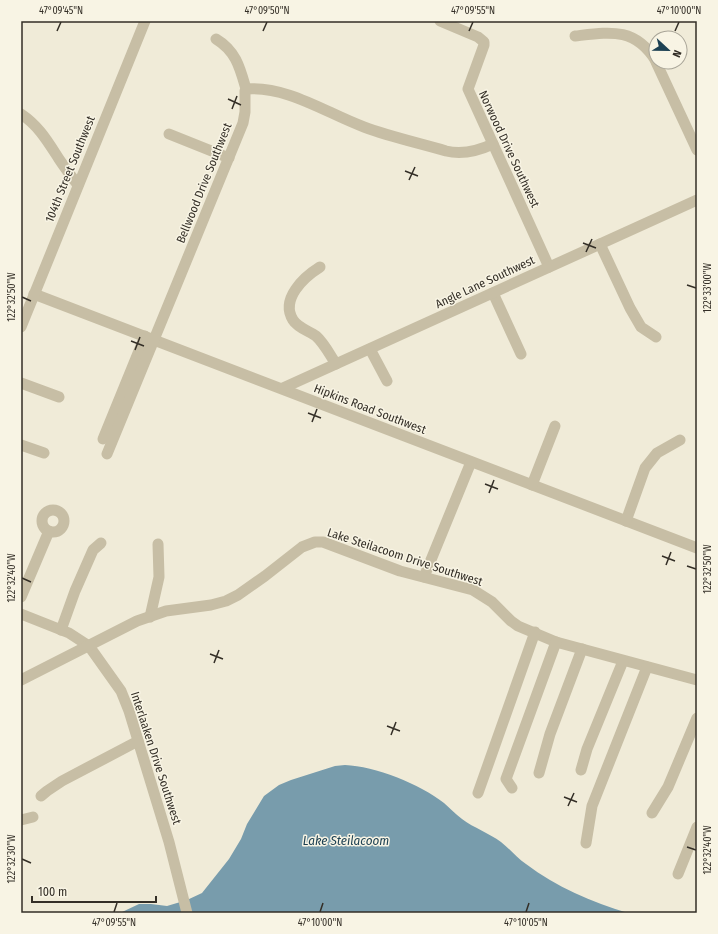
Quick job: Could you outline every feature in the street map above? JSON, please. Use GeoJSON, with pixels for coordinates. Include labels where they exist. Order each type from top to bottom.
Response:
{"type":"FeatureCollection","features":[{"type":"Feature","properties":{"kind":"street","name":"104th Street Southwest"},"geometry":{"type":"LineString","coordinates":[[21,327],[145,21]]}},
{"type":"Feature","properties":{"kind":"street","name":"Norwood Drive Southwest"},"geometry":{"type":"LineString","coordinates":[[440,21],[482,40],[484,45],[468,89],[549,267]]}},
{"type":"Feature","properties":{"kind":"street"},"geometry":{"type":"LineString","coordinates":[[575,36],[611,32],[624,34],[637,40],[648,50]]}},
{"type":"Feature","properties":{"kind":"street","name":"Bellwood Drive Southwest"},"geometry":{"type":"LineString","coordinates":[[149,338],[243,123],[246,89],[232,52],[216,39]]}},
{"type":"Feature","properties":{"kind":"street"},"geometry":{"type":"LineString","coordinates":[[660,70],[697,150]]}},
{"type":"Feature","properties":{"kind":"street"},"geometry":{"type":"LineString","coordinates":[[246,89],[266,89],[286,94],[365,127],[446,152],[455,154],[464,153],[478,150],[493,144]]}},
{"type":"Feature","properties":{"kind":"street"},"geometry":{"type":"LineString","coordinates":[[21,114],[31,120],[39,128],[58,158],[78,184]]}},
{"type":"Feature","properties":{"kind":"street"},"geometry":{"type":"LineString","coordinates":[[169,134],[229,158]]}},
{"type":"Feature","properties":{"kind":"street","name":"Angle Lane Southwest"},"geometry":{"type":"LineString","coordinates":[[283,388],[697,200]]}},
{"type":"Feature","properties":{"kind":"street"},"geometry":{"type":"LineString","coordinates":[[600,244],[630,308],[641,326],[656,337]]}},
{"type":"Feature","properties":{"kind":"street"},"geometry":{"type":"LineString","coordinates":[[320,267],[306,277],[299,285],[291,299],[289,309],[294,321],[316,337],[336,364]]}},
{"type":"Feature","properties":{"kind":"street"},"geometry":{"type":"LineString","coordinates":[[493,293],[521,354]]}},
{"type":"Feature","properties":{"kind":"street","name":"Hipkins Road Southwest"},"geometry":{"type":"LineString","coordinates":[[34,294],[283,388],[471,462],[697,548]]}},
{"type":"Feature","properties":{"kind":"street"},"geometry":{"type":"LineString","coordinates":[[104,439],[149,338]]}},
{"type":"Feature","properties":{"kind":"street"},"geometry":{"type":"LineString","coordinates":[[107,454],[149,338]]}},
{"type":"Feature","properties":{"kind":"street"},"geometry":{"type":"LineString","coordinates":[[370,349],[387,381]]}},
{"type":"Feature","properties":{"kind":"street"},"geometry":{"type":"LineString","coordinates":[[21,383],[59,397]]}},
{"type":"Feature","properties":{"kind":"street"},"geometry":{"type":"LineString","coordinates":[[532,485],[555,426]]}},
{"type":"Feature","properties":{"kind":"street"},"geometry":{"type":"LineString","coordinates":[[626,521],[645,468],[657,453],[680,440]]}},
{"type":"Feature","properties":{"kind":"street"},"geometry":{"type":"LineString","coordinates":[[21,445],[44,453]]}},
{"type":"Feature","properties":{"kind":"street"},"geometry":{"type":"LineString","coordinates":[[424,577],[471,462]]}},
{"type":"Feature","properties":{"kind":"street"},"geometry":{"type":"LineString","coordinates":[[21,597],[49,531]]}},
{"type":"Feature","properties":{"kind":"street","name":"Lake Steilacoom Drive Southwest"},"geometry":{"type":"LineString","coordinates":[[89,646],[137,622],[166,611],[215,604],[238,595],[302,547],[315,542],[323,542],[400,571],[473,590],[492,602],[518,626],[556,642],[697,680]]}},
{"type":"Feature","properties":{"kind":"street"},"geometry":{"type":"LineString","coordinates":[[61,630],[75,591],[93,550],[100,544]]}},
{"type":"Feature","properties":{"kind":"street"},"geometry":{"type":"LineString","coordinates":[[150,617],[159,577],[158,544]]}},
{"type":"Feature","properties":{"kind":"street"},"geometry":{"type":"LineString","coordinates":[[21,614],[69,633],[89,646]]}},
{"type":"Feature","properties":{"kind":"street"},"geometry":{"type":"LineString","coordinates":[[478,793],[535,632]]}},
{"type":"Feature","properties":{"kind":"street"},"geometry":{"type":"LineString","coordinates":[[512,788],[506,779],[556,642]]}},
{"type":"Feature","properties":{"kind":"street"},"geometry":{"type":"LineString","coordinates":[[21,680],[89,646]]}},
{"type":"Feature","properties":{"kind":"street","name":"Interlaaken Drive Southwest"},"geometry":{"type":"LineString","coordinates":[[89,646],[121,692],[129,711],[169,842],[187,913]]}},
{"type":"Feature","properties":{"kind":"street"},"geometry":{"type":"LineString","coordinates":[[539,773],[550,734],[582,649]]}},
{"type":"Feature","properties":{"kind":"street"},"geometry":{"type":"LineString","coordinates":[[581,770],[587,749],[623,661]]}},
{"type":"Feature","properties":{"kind":"street"},"geometry":{"type":"LineString","coordinates":[[586,843],[592,806],[647,667]]}},
{"type":"Feature","properties":{"kind":"street"},"geometry":{"type":"LineString","coordinates":[[652,813],[668,787],[697,718]]}},
{"type":"Feature","properties":{"kind":"street"},"geometry":{"type":"LineString","coordinates":[[41,796],[62,781],[138,741]]}},
{"type":"Feature","properties":{"kind":"street"},"geometry":{"type":"LineString","coordinates":[[21,820],[33,817]]}},
{"type":"Feature","properties":{"kind":"street"},"geometry":{"type":"LineString","coordinates":[[678,874],[697,827]]}},
{"type":"Feature","properties":{"kind":"water","name":"Lake Steilacoom"},"geometry":{"type":"Polygon","coordinates":[[[345,765],[383,772],[423,789],[444,803],[467,822],[501,842],[523,862],[550,880],[588,899],[628,913],[120,913],[139,904],[167,906],[187,900],[202,893],[229,859],[241,839],[247,824],[264,796],[279,785],[291,780],[335,766],[345,765]]]}}]}
